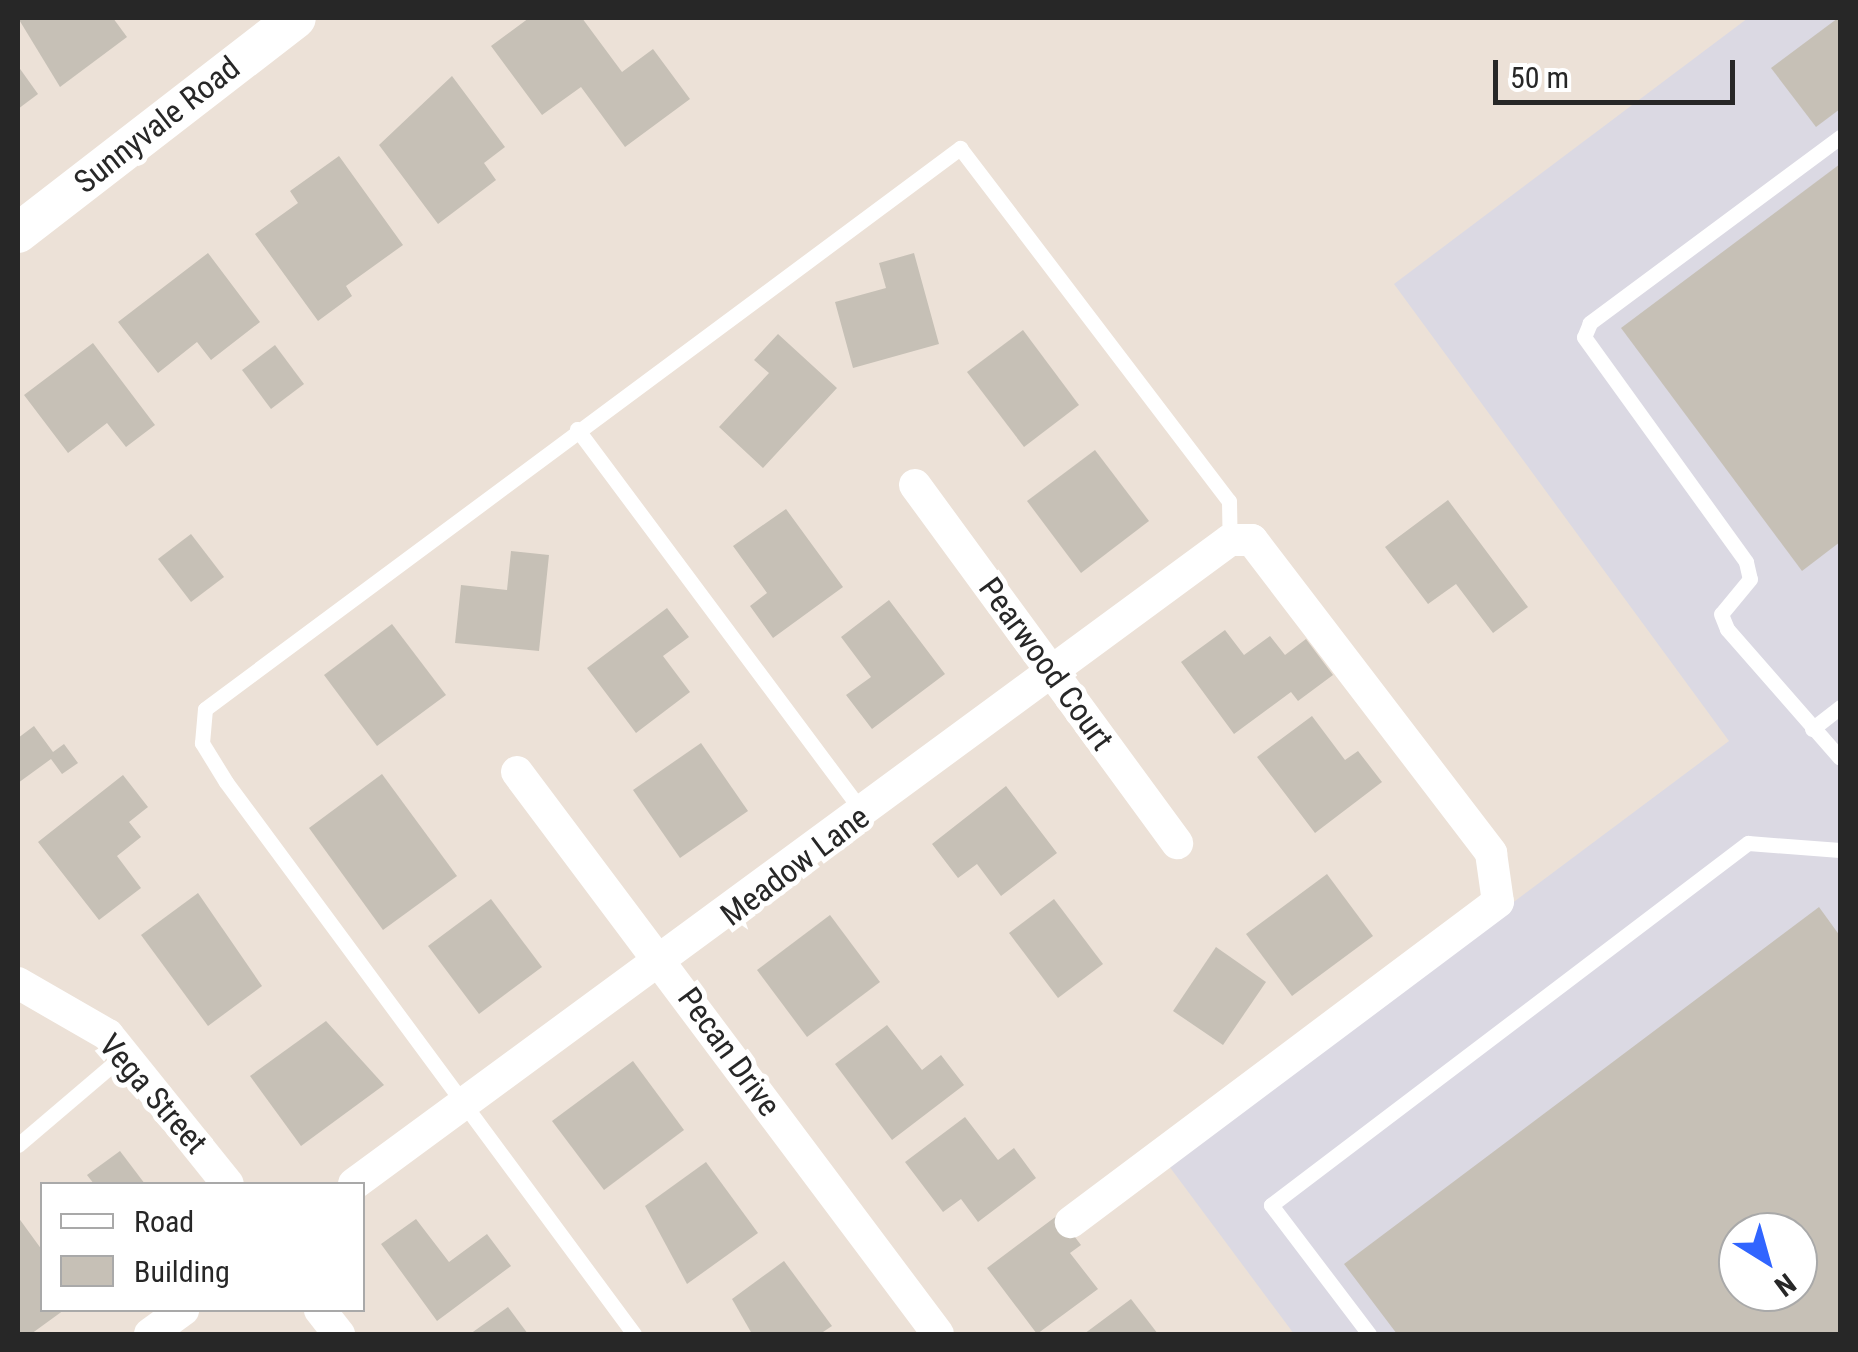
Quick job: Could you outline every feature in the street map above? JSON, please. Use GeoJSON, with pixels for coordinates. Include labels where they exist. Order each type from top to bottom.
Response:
{"type":"FeatureCollection","features":[{"type":"Feature","properties":{"kind":"street","name":"Sunnyvale Road"},"geometry":{"type":"LineString","coordinates":[[18,233],[296,18]]}},
{"type":"Feature","properties":{"kind":"street","name":"Pearwood Court"},"geometry":{"type":"LineString","coordinates":[[915,486],[1177,843]]}},
{"type":"Feature","properties":{"kind":"street","name":"Meadow Lane"},"geometry":{"type":"LineString","coordinates":[[357,1182],[665,964],[1230,540]]}},
{"type":"Feature","properties":{"kind":"street"},"geometry":{"type":"LineString","coordinates":[[1071,1222],[1498,902],[1491,853],[1252,540],[1230,540]]}},
{"type":"Feature","properties":{"kind":"street","name":"Pecan Drive"},"geometry":{"type":"LineString","coordinates":[[517,772],[665,964],[938,1334]]}},
{"type":"Feature","properties":{"kind":"street","name":"Vega Street"},"geometry":{"type":"LineString","coordinates":[[18,983],[125,1054],[226,1182]]}},
{"type":"Feature","properties":{"kind":"street"},"geometry":{"type":"LineString","coordinates":[[150,1334],[181,1312]]}},
{"type":"Feature","properties":{"kind":"street"},"geometry":{"type":"LineString","coordinates":[[322,1312],[338,1334]]}},
{"type":"Feature","properties":{"kind":"lane"},"geometry":{"type":"LineString","coordinates":[[1840,138],[1590,323],[1584,337],[1746,562],[1750,579],[1721,614],[1812,729],[1840,758]]}},
{"type":"Feature","properties":{"kind":"lane"},"geometry":{"type":"LineString","coordinates":[[634,1334],[226,782],[202,743],[205,709],[960,148],[1229,501],[1230,540]]}},
{"type":"Feature","properties":{"kind":"lane"},"geometry":{"type":"LineString","coordinates":[[577,429],[864,814]]}},
{"type":"Feature","properties":{"kind":"lane"},"geometry":{"type":"LineString","coordinates":[[1812,729],[1840,707]]}},
{"type":"Feature","properties":{"kind":"lane"},"geometry":{"type":"LineString","coordinates":[[1369,1334],[1271,1205],[1748,843],[1840,850]]}},
{"type":"Feature","properties":{"kind":"lane"},"geometry":{"type":"LineString","coordinates":[[18,1145],[125,1054]]}},
{"type":"Feature","properties":{"kind":"shaded area"},"geometry":{"type":"Polygon","coordinates":[[[1748,18],[1840,18],[1840,1334],[1294,1334],[1166,1162],[1729,741],[1394,284],[1748,18]]]}},
{"type":"Feature","properties":{"kind":"building"},"geometry":{"type":"Polygon","coordinates":[[[18,18],[113,18],[127,37],[60,87],[18,18]]]}},
{"type":"Feature","properties":{"kind":"building"},"geometry":{"type":"Polygon","coordinates":[[[529,18],[582,18],[622,72],[653,49],[690,99],[625,147],[581,87],[542,115],[491,46],[529,18]]]}},
{"type":"Feature","properties":{"kind":"building"},"geometry":{"type":"Polygon","coordinates":[[[1838,18],[1840,109],[1816,127],[1771,68],[1838,18]]]}},
{"type":"Feature","properties":{"kind":"building"},"geometry":{"type":"Polygon","coordinates":[[[18,66],[38,94],[18,109],[18,66]]]}},
{"type":"Feature","properties":{"kind":"building"},"geometry":{"type":"Polygon","coordinates":[[[452,76],[505,147],[484,163],[496,180],[438,224],[379,145],[452,76]]]}},
{"type":"Feature","properties":{"kind":"building"},"geometry":{"type":"Polygon","coordinates":[[[339,156],[403,245],[346,286],[352,296],[318,321],[255,234],[298,203],[290,191],[339,156]]]}},
{"type":"Feature","properties":{"kind":"building"},"geometry":{"type":"Polygon","coordinates":[[[1840,164],[1840,542],[1802,571],[1621,328],[1840,164]]]}},
{"type":"Feature","properties":{"kind":"building"},"geometry":{"type":"Polygon","coordinates":[[[208,253],[260,322],[211,360],[197,342],[158,373],[118,322],[208,253]]]}},
{"type":"Feature","properties":{"kind":"building"},"geometry":{"type":"Polygon","coordinates":[[[914,253],[939,344],[853,368],[835,302],[886,288],[879,263],[914,253]]]}},
{"type":"Feature","properties":{"kind":"building"},"geometry":{"type":"Polygon","coordinates":[[[1023,330],[1079,405],[1024,447],[967,372],[1023,330]]]}},
{"type":"Feature","properties":{"kind":"building"},"geometry":{"type":"Polygon","coordinates":[[[778,334],[837,388],[763,468],[719,427],[769,373],[754,360],[778,334]]]}},
{"type":"Feature","properties":{"kind":"building"},"geometry":{"type":"Polygon","coordinates":[[[93,343],[155,425],[126,447],[107,423],[68,453],[24,395],[93,343]]]}},
{"type":"Feature","properties":{"kind":"building"},"geometry":{"type":"Polygon","coordinates":[[[275,345],[304,384],[271,409],[242,370],[275,345]]]}},
{"type":"Feature","properties":{"kind":"building"},"geometry":{"type":"Polygon","coordinates":[[[1095,450],[1149,521],[1081,573],[1027,501],[1095,450]]]}},
{"type":"Feature","properties":{"kind":"building"},"geometry":{"type":"Polygon","coordinates":[[[1448,500],[1528,607],[1493,633],[1456,584],[1428,604],[1385,547],[1448,500]]]}},
{"type":"Feature","properties":{"kind":"building"},"geometry":{"type":"Polygon","coordinates":[[[786,509],[843,587],[773,638],[750,606],[767,593],[733,546],[786,509]]]}},
{"type":"Feature","properties":{"kind":"building"},"geometry":{"type":"Polygon","coordinates":[[[191,534],[224,577],[191,602],[158,559],[191,534]]]}},
{"type":"Feature","properties":{"kind":"building"},"geometry":{"type":"Polygon","coordinates":[[[511,551],[549,555],[539,651],[455,643],[461,585],[507,590],[511,551]]]}},
{"type":"Feature","properties":{"kind":"building"},"geometry":{"type":"Polygon","coordinates":[[[889,600],[945,674],[872,729],[846,695],[871,677],[841,637],[889,600]]]}},
{"type":"Feature","properties":{"kind":"building"},"geometry":{"type":"Polygon","coordinates":[[[667,608],[689,637],[663,656],[690,692],[636,733],[587,668],[667,608]]]}},
{"type":"Feature","properties":{"kind":"building"},"geometry":{"type":"Polygon","coordinates":[[[392,624],[446,695],[377,746],[324,675],[392,624]]]}},
{"type":"Feature","properties":{"kind":"building"},"geometry":{"type":"Polygon","coordinates":[[[1225,630],[1244,655],[1270,636],[1285,655],[1306,639],[1333,675],[1298,701],[1291,692],[1234,734],[1181,662],[1225,630]]]}},
{"type":"Feature","properties":{"kind":"building"},"geometry":{"type":"Polygon","coordinates":[[[1312,716],[1345,760],[1358,751],[1382,782],[1315,833],[1257,757],[1312,716]]]}},
{"type":"Feature","properties":{"kind":"building"},"geometry":{"type":"Polygon","coordinates":[[[34,726],[53,752],[64,744],[78,763],[62,774],[51,759],[18,783],[18,738],[34,726]]]}},
{"type":"Feature","properties":{"kind":"building"},"geometry":{"type":"Polygon","coordinates":[[[701,743],[748,811],[680,858],[633,790],[701,743]]]}},
{"type":"Feature","properties":{"kind":"building"},"geometry":{"type":"Polygon","coordinates":[[[382,774],[457,876],[383,930],[309,828],[382,774]]]}},
{"type":"Feature","properties":{"kind":"building"},"geometry":{"type":"Polygon","coordinates":[[[123,775],[148,807],[129,822],[141,837],[117,856],[141,888],[99,920],[38,842],[123,775]]]}},
{"type":"Feature","properties":{"kind":"building"},"geometry":{"type":"Polygon","coordinates":[[[1006,786],[1057,853],[1001,896],[977,864],[958,878],[932,844],[1006,786]]]}},
{"type":"Feature","properties":{"kind":"building"},"geometry":{"type":"Polygon","coordinates":[[[1327,874],[1373,936],[1292,996],[1246,934],[1327,874]]]}},
{"type":"Feature","properties":{"kind":"building"},"geometry":{"type":"Polygon","coordinates":[[[198,893],[262,986],[208,1026],[141,935],[198,893]]]}},
{"type":"Feature","properties":{"kind":"building"},"geometry":{"type":"Polygon","coordinates":[[[491,899],[542,967],[479,1014],[428,946],[491,899]]]}},
{"type":"Feature","properties":{"kind":"building"},"geometry":{"type":"Polygon","coordinates":[[[1054,899],[1103,964],[1058,998],[1009,933],[1054,899]]]}},
{"type":"Feature","properties":{"kind":"building"},"geometry":{"type":"Polygon","coordinates":[[[1819,907],[1840,936],[1840,1334],[1397,1334],[1344,1264],[1819,907]]]}},
{"type":"Feature","properties":{"kind":"building"},"geometry":{"type":"Polygon","coordinates":[[[830,915],[880,982],[807,1037],[757,970],[830,915]]]}},
{"type":"Feature","properties":{"kind":"building"},"geometry":{"type":"Polygon","coordinates":[[[1216,947],[1266,982],[1223,1045],[1173,1011],[1216,947]]]}},
{"type":"Feature","properties":{"kind":"building"},"geometry":{"type":"Polygon","coordinates":[[[326,1021],[384,1085],[301,1146],[250,1076],[326,1021]]]}},
{"type":"Feature","properties":{"kind":"building"},"geometry":{"type":"Polygon","coordinates":[[[887,1025],[922,1070],[941,1055],[964,1085],[892,1140],[835,1064],[887,1025]]]}},
{"type":"Feature","properties":{"kind":"building"},"geometry":{"type":"Polygon","coordinates":[[[633,1061],[684,1130],[604,1190],[552,1121],[633,1061]]]}},
{"type":"Feature","properties":{"kind":"building"},"geometry":{"type":"Polygon","coordinates":[[[965,1117],[998,1160],[1014,1148],[1036,1178],[978,1222],[961,1199],[943,1212],[905,1162],[965,1117]]]}},
{"type":"Feature","properties":{"kind":"building"},"geometry":{"type":"Polygon","coordinates":[[[120,1151],[143,1182],[92,1182],[87,1175],[120,1151]]]}},
{"type":"Feature","properties":{"kind":"building"},"geometry":{"type":"Polygon","coordinates":[[[706,1162],[758,1233],[687,1284],[645,1206],[706,1162]]]}},
{"type":"Feature","properties":{"kind":"building"},"geometry":{"type":"Polygon","coordinates":[[[1058,1215],[1081,1245],[1070,1253],[1098,1289],[1037,1334],[987,1268],[1058,1215]]]}},
{"type":"Feature","properties":{"kind":"building"},"geometry":{"type":"Polygon","coordinates":[[[18,1217],[40,1247],[40,1312],[61,1312],[31,1334],[18,1334],[18,1217]]]}},
{"type":"Feature","properties":{"kind":"building"},"geometry":{"type":"Polygon","coordinates":[[[416,1219],[449,1262],[487,1234],[511,1266],[437,1321],[381,1244],[416,1219]]]}},
{"type":"Feature","properties":{"kind":"building"},"geometry":{"type":"Polygon","coordinates":[[[784,1261],[832,1326],[820,1334],[752,1334],[732,1299],[784,1261]]]}},
{"type":"Feature","properties":{"kind":"building"},"geometry":{"type":"Polygon","coordinates":[[[1131,1299],[1158,1334],[1084,1334],[1131,1299]]]}},
{"type":"Feature","properties":{"kind":"building"},"geometry":{"type":"Polygon","coordinates":[[[508,1307],[528,1334],[470,1334],[508,1307]]]}}]}
